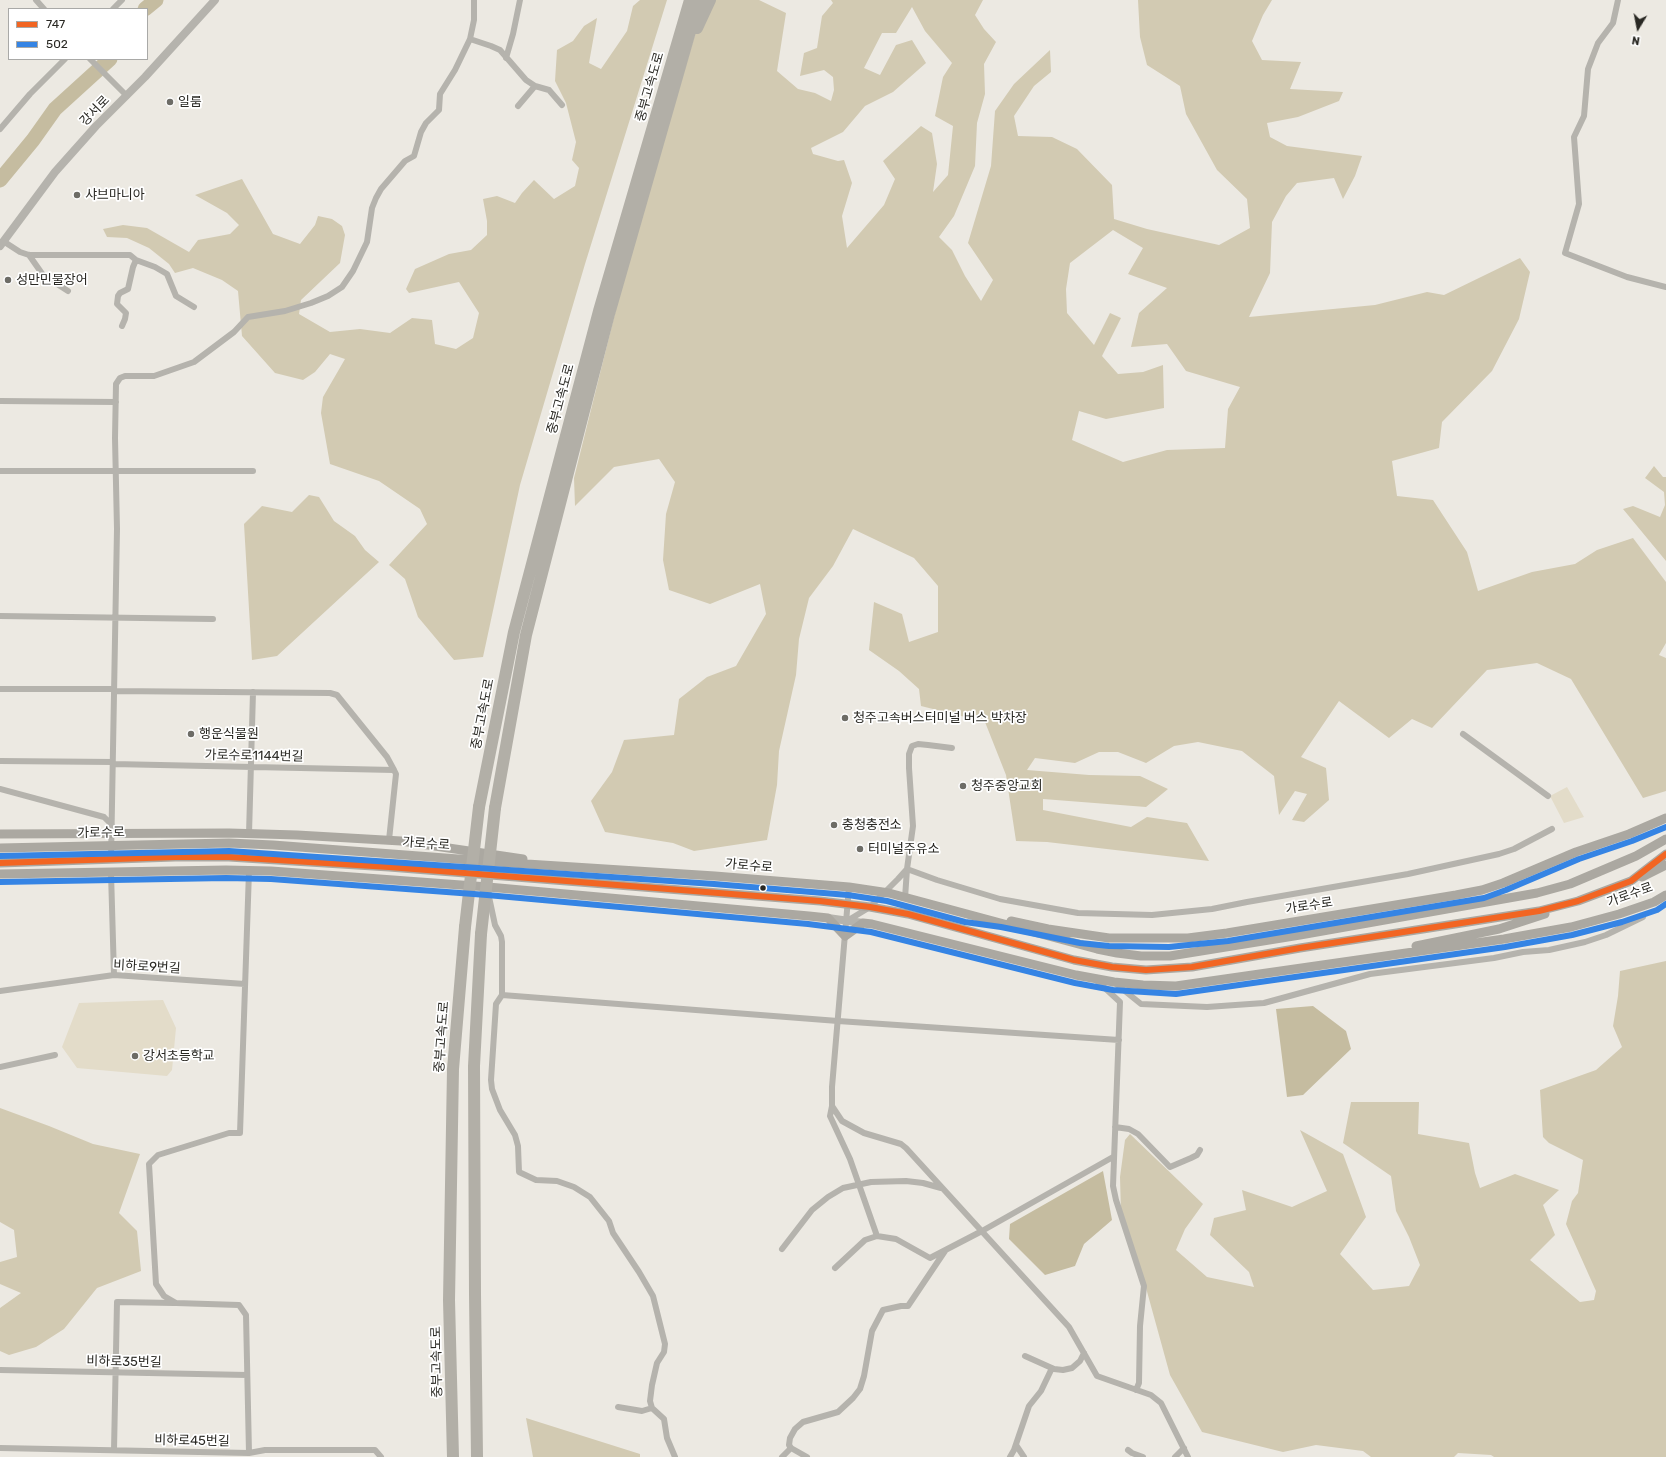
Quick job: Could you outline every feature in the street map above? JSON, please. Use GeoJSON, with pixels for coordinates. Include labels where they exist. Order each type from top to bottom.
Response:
{"type":"FeatureCollection","features":[{"type":"Feature","properties":{"kind":"highway"},"geometry":{"type":"LineString","coordinates":[[680,49],[683,0]]}},
{"type":"Feature","properties":{"kind":"highway","name":"중부고속도로"},"geometry":{"type":"LineString","coordinates":[[477,1457],[474,1294],[474,1066],[481,934],[495,808],[526,635],[609,314],[680,49],[690,0]]}},
{"type":"Feature","properties":{"kind":"highway","name":"중부고속도로"},"geometry":{"type":"LineString","coordinates":[[453,1457],[449,1300],[453,1069],[465,927],[479,807],[514,632],[600,311],[680,49],[699,0]]}},
{"type":"Feature","properties":{"kind":"highway"},"geometry":{"type":"LineString","coordinates":[[680,49],[710,0]]}},
{"type":"Feature","properties":{"kind":"main road","name":"가로수로"},"geometry":{"type":"LineString","coordinates":[[967,914],[1002,919],[1054,930],[1109,938],[1188,938],[1227,933],[1482,890],[1504,883],[1576,852],[1629,834],[1666,818]]}},
{"type":"Feature","properties":{"kind":"main road"},"geometry":{"type":"LineString","coordinates":[[0,834],[112,829],[389,840],[511,857],[560,866]]}},
{"type":"Feature","properties":{"kind":"main road","name":"가로수로"},"geometry":{"type":"LineString","coordinates":[[0,848],[229,843],[273,845],[715,876],[849,887],[905,898],[1104,951],[1141,956],[1170,956],[1537,893],[1570,884],[1636,856],[1666,839]]}},
{"type":"Feature","properties":{"kind":"main road","name":"가로수로"},"geometry":{"type":"LineString","coordinates":[[0,863],[183,857],[273,860],[712,892],[848,904],[923,918],[1074,960],[1112,967],[1146,970],[1192,967],[1308,947],[1538,911],[1578,901],[1631,881],[1666,854]]}},
{"type":"Feature","properties":{"kind":"main road"},"geometry":{"type":"LineString","coordinates":[[1631,881],[1666,865]]}},
{"type":"Feature","properties":{"kind":"main road","name":"가로수로"},"geometry":{"type":"LineString","coordinates":[[0,874],[249,871],[488,887],[828,918]]}},
{"type":"Feature","properties":{"kind":"main road","name":"가로수로"},"geometry":{"type":"LineString","coordinates":[[863,922],[1093,978],[1143,985],[1176,986],[1504,939],[1571,927],[1619,914],[1654,902],[1666,895]]}},
{"type":"Feature","properties":{"kind":"main road"},"geometry":{"type":"LineString","coordinates":[[1386,956],[1415,946],[1499,929],[1551,912],[1578,901]]}},
{"type":"Feature","properties":{"kind":"main road"},"geometry":{"type":"LineString","coordinates":[[828,918],[845,936],[863,922]]}},
{"type":"Feature","properties":{"kind":"street"},"geometry":{"type":"LineString","coordinates":[[36,0],[43,8]]}},
{"type":"Feature","properties":{"kind":"street"},"geometry":{"type":"LineString","coordinates":[[114,8],[122,0]]}},
{"type":"Feature","properties":{"kind":"street","name":"강서로"},"geometry":{"type":"LineString","coordinates":[[1,244],[55,172],[215,0]]}},
{"type":"Feature","properties":{"kind":"street"},"geometry":{"type":"LineString","coordinates":[[111,859],[117,529],[116,384],[120,378],[125,376],[154,376],[194,362],[234,332],[248,317],[311,303],[328,296],[342,286],[356,267],[367,242],[372,208],[376,198],[381,189],[405,161],[414,156],[421,132],[426,123],[439,110],[440,94],[470,39],[474,20],[474,0]]}},
{"type":"Feature","properties":{"kind":"street"},"geometry":{"type":"LineString","coordinates":[[506,58],[520,0]]}},
{"type":"Feature","properties":{"kind":"street"},"geometry":{"type":"LineString","coordinates":[[1618,0],[1613,23],[1598,43],[1588,69],[1584,116],[1574,137],[1579,204],[1565,253],[1627,277],[1666,287]]}},
{"type":"Feature","properties":{"kind":"street"},"geometry":{"type":"LineString","coordinates":[[470,39],[500,50],[526,80],[535,86],[549,90],[562,105]]}},
{"type":"Feature","properties":{"kind":"street"},"geometry":{"type":"LineString","coordinates":[[0,129],[30,94],[64,60]]}},
{"type":"Feature","properties":{"kind":"street"},"geometry":{"type":"LineString","coordinates":[[91,60],[127,96]]}},
{"type":"Feature","properties":{"kind":"street"},"geometry":{"type":"LineString","coordinates":[[518,106],[535,86]]}},
{"type":"Feature","properties":{"kind":"street"},"geometry":{"type":"LineString","coordinates":[[1,244],[29,255],[130,255],[136,260],[155,267],[167,274],[176,296],[194,307]]}},
{"type":"Feature","properties":{"kind":"street"},"geometry":{"type":"LineString","coordinates":[[29,255],[43,275],[68,291]]}},
{"type":"Feature","properties":{"kind":"street"},"geometry":{"type":"LineString","coordinates":[[122,326],[126,313],[117,304],[118,296],[120,293],[128,289],[136,260]]}},
{"type":"Feature","properties":{"kind":"street"},"geometry":{"type":"LineString","coordinates":[[0,401],[116,402]]}},
{"type":"Feature","properties":{"kind":"street"},"geometry":{"type":"LineString","coordinates":[[0,471],[253,471]]}},
{"type":"Feature","properties":{"kind":"street"},"geometry":{"type":"LineString","coordinates":[[0,616],[213,618]]}},
{"type":"Feature","properties":{"kind":"street"},"geometry":{"type":"LineString","coordinates":[[0,689],[186,692],[330,692],[337,695],[387,757],[396,774],[389,840]]}},
{"type":"Feature","properties":{"kind":"street"},"geometry":{"type":"LineString","coordinates":[[249,834],[253,692]]}},
{"type":"Feature","properties":{"kind":"street"},"geometry":{"type":"LineString","coordinates":[[1463,734],[1548,796]]}},
{"type":"Feature","properties":{"kind":"street"},"geometry":{"type":"LineString","coordinates":[[905,898],[907,869],[913,826],[909,754],[912,746],[918,744],[952,748]]}},
{"type":"Feature","properties":{"kind":"street","name":"가로수로1144번길"},"geometry":{"type":"LineString","coordinates":[[0,760],[394,770]]}},
{"type":"Feature","properties":{"kind":"street"},"geometry":{"type":"LineString","coordinates":[[0,789],[104,817],[112,829]]}},
{"type":"Feature","properties":{"kind":"street"},"geometry":{"type":"LineString","coordinates":[[907,869],[966,889],[1012,901],[1078,913],[1152,915],[1212,909],[1463,862],[1500,854],[1514,849],[1552,829]]}},
{"type":"Feature","properties":{"kind":"street"},"geometry":{"type":"LineString","coordinates":[[847,920],[870,907],[907,869]]}},
{"type":"Feature","properties":{"kind":"street"},"geometry":{"type":"LineString","coordinates":[[176,1303],[164,1296],[156,1284],[149,1164],[158,1155],[229,1133],[240,1132],[249,871]]}},
{"type":"Feature","properties":{"kind":"street"},"geometry":{"type":"LineString","coordinates":[[111,873],[114,975]]}},
{"type":"Feature","properties":{"kind":"street"},"geometry":{"type":"LineString","coordinates":[[488,887],[495,925],[501,936],[502,942],[502,995],[496,1004],[491,1080],[492,1089],[500,1110],[515,1135],[518,1146],[519,1172],[536,1180],[557,1181],[574,1187],[590,1197],[609,1221],[613,1233],[653,1296],[665,1344],[664,1352],[657,1363],[650,1400],[652,1408],[664,1419],[667,1438],[675,1457]]}},
{"type":"Feature","properties":{"kind":"street"},"geometry":{"type":"LineString","coordinates":[[849,887],[830,1116],[850,1159],[877,1236]]}},
{"type":"Feature","properties":{"kind":"street"},"geometry":{"type":"LineString","coordinates":[[1114,982],[1140,1004],[1207,1007],[1264,1003],[1370,974],[1494,958],[1523,952],[1549,950],[1586,942],[1606,935],[1644,917]]}},
{"type":"Feature","properties":{"kind":"street","name":"가로수로"},"geometry":{"type":"LineString","coordinates":[[828,918],[863,922]]}},
{"type":"Feature","properties":{"kind":"street","name":"비하로9번길"},"geometry":{"type":"LineString","coordinates":[[0,991],[114,975],[245,984]]}},
{"type":"Feature","properties":{"kind":"street"},"geometry":{"type":"LineString","coordinates":[[1093,978],[1120,1002],[1113,1186],[1116,1200],[1144,1286],[1140,1326],[1139,1383],[1136,1390]]}},
{"type":"Feature","properties":{"kind":"street"},"geometry":{"type":"LineString","coordinates":[[502,995],[838,1021],[1119,1040]]}},
{"type":"Feature","properties":{"kind":"street"},"geometry":{"type":"LineString","coordinates":[[0,1067],[55,1055]]}},
{"type":"Feature","properties":{"kind":"street"},"geometry":{"type":"LineString","coordinates":[[832,1106],[842,1121],[864,1134],[900,1144],[982,1231],[1069,1327],[1097,1376],[1151,1395],[1162,1402],[1188,1457]]}},
{"type":"Feature","properties":{"kind":"street"},"geometry":{"type":"LineString","coordinates":[[1115,1127],[1130,1129],[1138,1134],[1170,1167],[1197,1155],[1200,1150]]}},
{"type":"Feature","properties":{"kind":"street"},"geometry":{"type":"LineString","coordinates":[[835,1268],[864,1240],[877,1236],[896,1239],[930,1258],[982,1231],[1113,1157]]}},
{"type":"Feature","properties":{"kind":"street"},"geometry":{"type":"LineString","coordinates":[[782,1249],[812,1210],[843,1188],[858,1184],[906,1181],[923,1183],[943,1189]]}},
{"type":"Feature","properties":{"kind":"street"},"geometry":{"type":"LineString","coordinates":[[807,1457],[790,1448],[788,1445],[795,1429],[803,1422],[838,1412],[853,1398],[860,1389],[864,1376],[872,1332],[883,1310],[908,1306],[946,1250]]}},
{"type":"Feature","properties":{"kind":"street"},"geometry":{"type":"LineString","coordinates":[[114,1450],[118,1302],[176,1303],[239,1305],[246,1315],[249,1453]]}},
{"type":"Feature","properties":{"kind":"street"},"geometry":{"type":"LineString","coordinates":[[1025,1356],[1052,1368],[1063,1370],[1072,1368],[1080,1361],[1084,1353]]}},
{"type":"Feature","properties":{"kind":"street"},"geometry":{"type":"LineString","coordinates":[[1010,1457],[1016,1445],[1029,1406],[1041,1391],[1052,1368]]}},
{"type":"Feature","properties":{"kind":"street","name":"비하로35번길"},"geometry":{"type":"LineString","coordinates":[[0,1370],[248,1375]]}},
{"type":"Feature","properties":{"kind":"street"},"geometry":{"type":"LineString","coordinates":[[618,1407],[642,1411],[652,1408]]}},
{"type":"Feature","properties":{"kind":"street"},"geometry":{"type":"LineString","coordinates":[[1016,1445],[1024,1457]]}},
{"type":"Feature","properties":{"kind":"street","name":"비하로45번길"},"geometry":{"type":"LineString","coordinates":[[0,1448],[249,1453],[265,1450],[375,1450],[381,1456]]}},
{"type":"Feature","properties":{"kind":"street"},"geometry":{"type":"LineString","coordinates":[[782,1457],[790,1448]]}},
{"type":"Feature","properties":{"kind":"street"},"geometry":{"type":"LineString","coordinates":[[1175,1457],[1184,1448]]}},
{"type":"Feature","properties":{"kind":"street"},"geometry":{"type":"LineString","coordinates":[[1128,1450],[1132,1454],[1142,1457]]}},
{"type":"Feature","properties":{"kind":"shaded area"},"geometry":{"type":"Polygon","coordinates":[[[640,0],[667,0],[585,264],[520,485],[483,657],[454,660],[418,617],[405,579],[389,565],[427,524],[420,509],[379,481],[330,464],[321,413],[323,397],[345,359],[330,354],[315,372],[303,380],[275,373],[242,336],[238,291],[222,280],[193,268],[175,273],[169,264],[149,248],[127,238],[107,237],[103,229],[123,225],[147,228],[189,252],[198,240],[230,234],[239,225],[227,213],[195,195],[242,179],[273,234],[300,244],[315,225],[318,216],[332,219],[342,226],[345,235],[340,263],[301,300],[299,314],[330,332],[360,329],[390,333],[412,318],[432,320],[435,344],[456,349],[473,338],[479,313],[459,282],[409,293],[406,289],[415,269],[449,254],[471,250],[487,235],[487,221],[483,199],[497,196],[515,203],[534,180],[554,199],[575,186],[579,168],[572,160],[576,142],[566,103],[555,81],[557,50],[573,41],[584,26],[597,18],[589,63],[601,69],[627,31],[633,6],[640,0]]]}},
{"type":"Feature","properties":{"kind":"shaded area"},"geometry":{"type":"Polygon","coordinates":[[[705,0],[759,0],[786,13],[777,71],[798,89],[815,93],[831,101],[834,90],[833,77],[824,70],[800,76],[804,53],[817,48],[822,16],[833,3],[831,0],[983,0],[975,15],[984,29],[996,42],[984,64],[985,94],[977,123],[975,166],[954,216],[939,237],[952,250],[965,276],[981,301],[993,280],[968,243],[991,166],[995,111],[1014,84],[1050,50],[1051,72],[1034,86],[1014,116],[1018,136],[1052,137],[1077,149],[1112,185],[1114,219],[1147,229],[1219,245],[1250,228],[1247,199],[1217,170],[1186,114],[1180,86],[1147,65],[1140,37],[1138,0],[1272,0],[1263,15],[1252,41],[1262,60],[1301,62],[1290,89],[1343,92],[1339,101],[1298,117],[1267,123],[1270,137],[1287,146],[1362,156],[1355,176],[1343,199],[1334,178],[1297,183],[1286,196],[1272,222],[1270,273],[1249,317],[1375,305],[1427,292],[1444,295],[1520,258],[1530,272],[1519,319],[1492,371],[1442,422],[1439,448],[1392,461],[1397,496],[1433,500],[1467,552],[1478,591],[1532,572],[1575,564],[1597,550],[1633,538],[1666,582],[1666,643],[1659,655],[1666,658],[1666,791],[1643,798],[1571,679],[1537,663],[1487,670],[1432,728],[1412,719],[1389,738],[1339,701],[1301,757],[1326,768],[1329,800],[1304,822],[1292,820],[1307,794],[1295,791],[1279,815],[1274,776],[1242,751],[1198,742],[1174,746],[1146,763],[1118,752],[1099,752],[1075,763],[1035,758],[1027,770],[1089,775],[1140,776],[1168,789],[1146,807],[1043,799],[1043,810],[1131,827],[1147,817],[1187,823],[1209,861],[1047,842],[1016,841],[1006,775],[985,722],[921,706],[919,689],[899,671],[869,650],[874,602],[902,614],[909,642],[938,632],[938,586],[914,558],[853,529],[833,566],[809,598],[799,639],[796,675],[779,751],[777,785],[767,840],[694,851],[673,843],[605,832],[591,801],[612,772],[624,740],[674,735],[679,699],[707,677],[736,666],[766,614],[760,584],[710,604],[669,590],[663,560],[666,514],[675,482],[659,459],[614,467],[575,506],[574,478],[625,273],[705,0]],[[912,7],[896,33],[882,33],[864,68],[880,75],[896,45],[912,40],[926,63],[893,92],[865,106],[843,132],[811,148],[813,154],[838,161],[844,160],[852,183],[842,216],[847,248],[884,205],[895,179],[883,161],[921,126],[932,133],[937,164],[933,192],[948,175],[953,126],[935,116],[943,77],[952,63],[925,31],[912,7]],[[1113,230],[1070,263],[1066,289],[1067,313],[1094,345],[1110,313],[1121,318],[1102,356],[1118,374],[1143,372],[1163,365],[1164,408],[1106,419],[1079,411],[1072,440],[1123,462],[1167,450],[1225,448],[1228,409],[1240,387],[1186,371],[1167,344],[1131,347],[1139,313],[1167,288],[1128,274],[1143,248],[1113,230]]]}},
{"type":"Feature","properties":{"kind":"shaded area"},"geometry":{"type":"Polygon","coordinates":[[[1654,466],[1663,477],[1666,477],[1666,561],[1623,509],[1633,506],[1660,517],[1665,505],[1664,492],[1645,478],[1654,466]]]}},
{"type":"Feature","properties":{"kind":"shaded area"},"geometry":{"type":"Polygon","coordinates":[[[309,495],[319,497],[334,521],[355,536],[365,550],[379,562],[277,656],[252,660],[244,524],[262,506],[292,512],[309,495]]]}},
{"type":"Feature","properties":{"kind":"shaded area"},"geometry":{"type":"Polygon","coordinates":[[[1567,787],[1584,817],[1564,823],[1550,796],[1567,787]]]}},
{"type":"Feature","properties":{"kind":"shaded area"},"geometry":{"type":"Polygon","coordinates":[[[1666,961],[1666,1457],[1494,1457],[1491,1455],[1458,1453],[1454,1457],[1371,1457],[1363,1451],[1316,1445],[1283,1452],[1202,1432],[1170,1375],[1143,1277],[1121,1213],[1120,1177],[1125,1140],[1130,1134],[1203,1204],[1185,1229],[1176,1250],[1207,1277],[1254,1287],[1249,1272],[1210,1235],[1214,1218],[1246,1210],[1242,1190],[1292,1207],[1327,1191],[1300,1130],[1343,1154],[1366,1217],[1340,1254],[1373,1290],[1409,1286],[1420,1265],[1409,1237],[1396,1211],[1391,1176],[1343,1143],[1351,1102],[1419,1102],[1418,1134],[1469,1143],[1475,1173],[1480,1188],[1515,1174],[1559,1190],[1543,1205],[1555,1235],[1530,1260],[1580,1302],[1594,1300],[1596,1291],[1566,1224],[1572,1201],[1578,1193],[1583,1160],[1549,1143],[1543,1137],[1540,1090],[1596,1070],[1622,1047],[1613,1026],[1620,971],[1666,961]]]}},
{"type":"Feature","properties":{"kind":"shaded area"},"geometry":{"type":"Polygon","coordinates":[[[163,1000],[176,1028],[172,1070],[167,1076],[77,1068],[62,1047],[79,1003],[163,1000]]]}},
{"type":"Feature","properties":{"kind":"shaded area"},"geometry":{"type":"Polygon","coordinates":[[[1313,1006],[1346,1031],[1351,1049],[1303,1095],[1287,1097],[1276,1009],[1313,1006]]]}},
{"type":"Feature","properties":{"kind":"shaded area"},"geometry":{"type":"Polygon","coordinates":[[[0,1108],[93,1144],[140,1154],[119,1213],[137,1231],[141,1271],[97,1288],[64,1329],[36,1347],[9,1355],[0,1351],[0,1308],[21,1293],[0,1284],[0,1262],[17,1257],[14,1230],[0,1222],[0,1108]]]}},
{"type":"Feature","properties":{"kind":"shaded area"},"geometry":{"type":"Polygon","coordinates":[[[1103,1171],[1112,1220],[1084,1244],[1075,1266],[1045,1275],[1009,1239],[1010,1224],[1103,1171]]]}},
{"type":"Feature","properties":{"kind":"shaded area"},"geometry":{"type":"Polygon","coordinates":[[[526,1418],[640,1454],[640,1457],[533,1457],[526,1418]]]}},
{"type":"Feature","properties":{"kind":"waterway"},"geometry":{"type":"LineString","coordinates":[[146,8],[156,0]]}},
{"type":"Feature","properties":{"kind":"waterway"},"geometry":{"type":"LineString","coordinates":[[0,180],[33,140],[55,109],[109,60]]}},
{"type":"Feature","properties":{"kind":"transit line","name":"502"},"geometry":{"type":"LineString","coordinates":[[0,856],[229,851],[714,884],[848,895],[887,901],[965,922],[1001,927],[1080,943],[1109,946],[1169,947],[1228,941],[1484,898],[1579,859],[1632,841],[1666,827]]}},
{"type":"Feature","properties":{"kind":"transit line","name":"747"},"geometry":{"type":"LineString","coordinates":[[0,863],[175,857],[229,857],[389,867],[820,901],[870,907],[908,914],[1074,960],[1112,967],[1146,970],[1192,967],[1300,948],[1539,911],[1578,901],[1631,881],[1666,854]]}},
{"type":"Feature","properties":{"kind":"transit line","name":"502"},"geometry":{"type":"LineString","coordinates":[[0,882],[226,878],[271,879],[487,895],[808,924],[871,932],[1075,983],[1113,990],[1176,994],[1505,947],[1572,935],[1622,922],[1657,910],[1666,904]]}},
{"type":"Feature","properties":{"kind":"place","name":"일룸"},"geometry":{"type":"Point","coordinates":[170,102]}},
{"type":"Feature","properties":{"kind":"place","name":"샤브마니아"},"geometry":{"type":"Point","coordinates":[77,195]}},
{"type":"Feature","properties":{"kind":"place","name":"성만민물장어"},"geometry":{"type":"Point","coordinates":[8,280]}},
{"type":"Feature","properties":{"kind":"place","name":"청주고속버스터미널 버스 박차장"},"geometry":{"type":"Point","coordinates":[845,718]}},
{"type":"Feature","properties":{"kind":"place","name":"행운식물원"},"geometry":{"type":"Point","coordinates":[191,734]}},
{"type":"Feature","properties":{"kind":"place","name":"청주중앙교회"},"geometry":{"type":"Point","coordinates":[963,786]}},
{"type":"Feature","properties":{"kind":"place","name":"충청충전소"},"geometry":{"type":"Point","coordinates":[834,825]}},
{"type":"Feature","properties":{"kind":"place","name":"터미널주유소"},"geometry":{"type":"Point","coordinates":[860,849]}},
{"type":"Feature","properties":{"kind":"place","name":"강서초등학교"},"geometry":{"type":"Point","coordinates":[135,1056]}}]}
